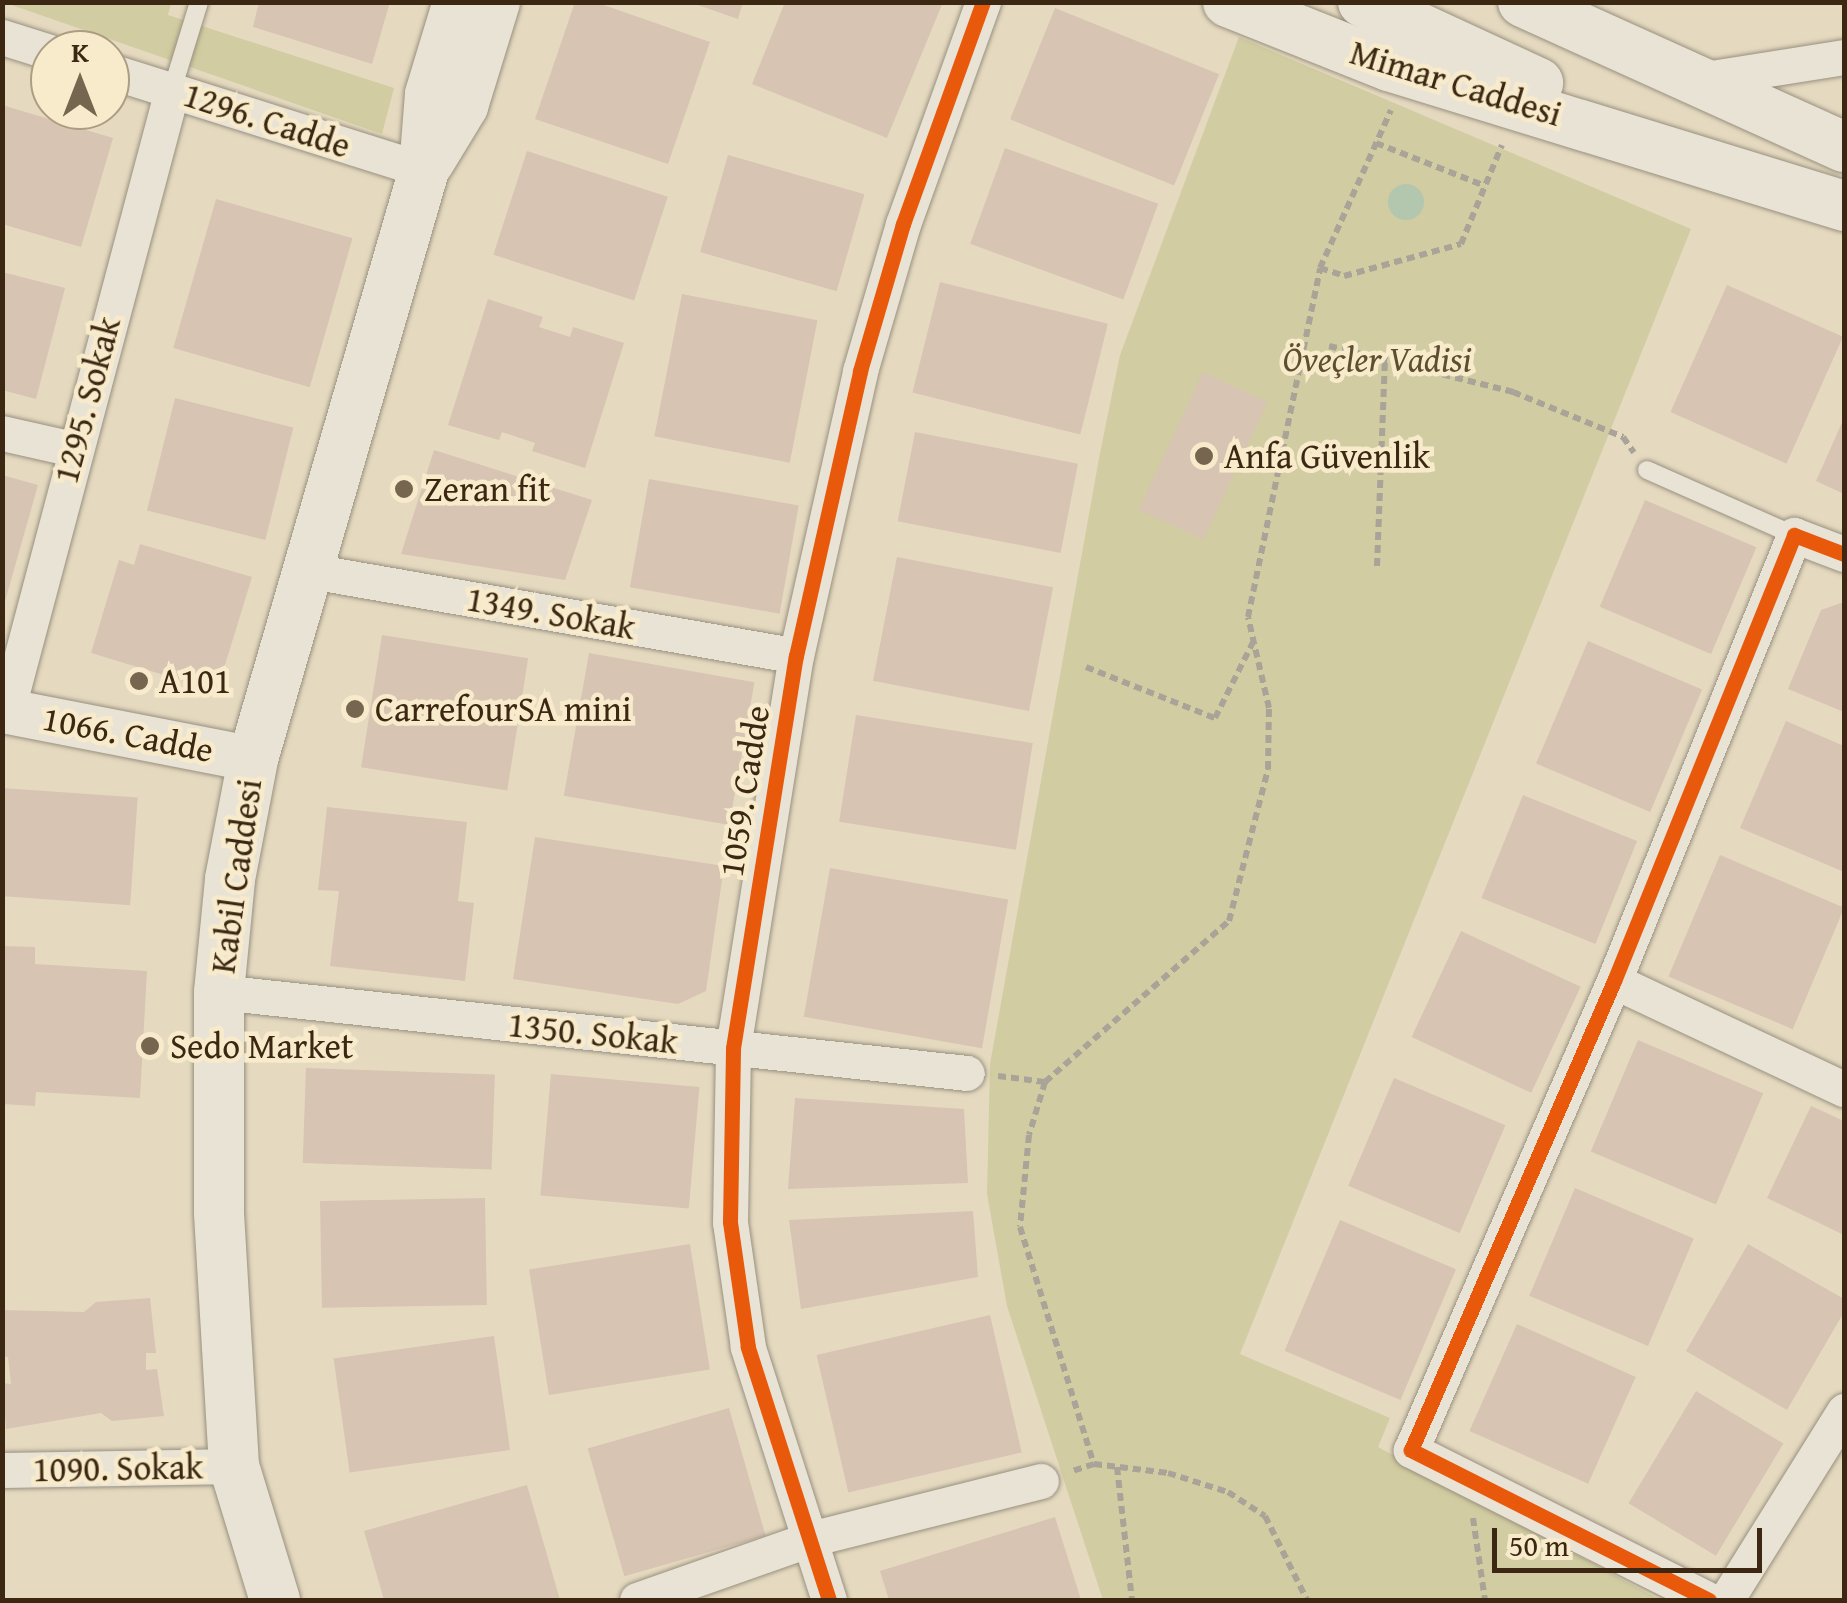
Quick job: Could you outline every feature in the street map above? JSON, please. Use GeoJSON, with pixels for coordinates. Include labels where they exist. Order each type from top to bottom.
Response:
{"type":"FeatureCollection","features":[{"type":"Feature","properties":{"kind":"main road","name":"Kabil Caddesi"},"geometry":{"type":"LineString","coordinates":[[275,1600],[234,1466],[219,1212],[219,992],[230,879],[253,758],[424,170],[430,94],[458,2]]}},
{"type":"Feature","properties":{"kind":"main road","name":"Kabil Caddesi"},"geometry":{"type":"LineString","coordinates":[[424,170],[463,106],[494,2]]}},
{"type":"Feature","properties":{"kind":"main road","name":"Mimar Caddesi"},"geometry":{"type":"LineString","coordinates":[[1228,2],[1408,72],[1687,153],[1844,206]]}},
{"type":"Feature","properties":{"kind":"main road","name":"Mimar Caddesi"},"geometry":{"type":"LineString","coordinates":[[1364,2],[1687,153]]}},
{"type":"Feature","properties":{"kind":"main road"},"geometry":{"type":"LineString","coordinates":[[1522,2],[1705,80],[1844,147]]}},
{"type":"Feature","properties":{"kind":"main road"},"geometry":{"type":"LineString","coordinates":[[1577,2],[1705,80]]}},
{"type":"Feature","properties":{"kind":"street","name":"1059. Cadde"},"geometry":{"type":"LineString","coordinates":[[829,1600],[748,1346],[730,1222],[733,1048],[796,656],[865,352],[902,224],[983,2]]}},
{"type":"Feature","properties":{"kind":"street"},"geometry":{"type":"LineString","coordinates":[[2,37],[30,46]]}},
{"type":"Feature","properties":{"kind":"street"},"geometry":{"type":"LineString","coordinates":[[1705,80],[1844,57]]}},
{"type":"Feature","properties":{"kind":"street","name":"1296. Cadde"},"geometry":{"type":"LineString","coordinates":[[130,77],[424,170]]}},
{"type":"Feature","properties":{"kind":"street","name":"1295. Sokak"},"geometry":{"type":"LineString","coordinates":[[5,710],[72,449],[172,90]]}},
{"type":"Feature","properties":{"kind":"street"},"geometry":{"type":"LineString","coordinates":[[2,433],[72,449]]}},
{"type":"Feature","properties":{"kind":"street"},"geometry":{"type":"LineString","coordinates":[[1709,1600],[1410,1450],[1614,982],[1794,534],[1844,554]]}},
{"type":"Feature","properties":{"kind":"street","name":"1349. Sokak"},"geometry":{"type":"LineString","coordinates":[[305,570],[796,656]]}},
{"type":"Feature","properties":{"kind":"street","name":"1066. Cadde"},"geometry":{"type":"LineString","coordinates":[[5,710],[253,758]]}},
{"type":"Feature","properties":{"kind":"street"},"geometry":{"type":"LineString","coordinates":[[1614,982],[1844,1090]]}},
{"type":"Feature","properties":{"kind":"street","name":"1350. Sokak"},"geometry":{"type":"LineString","coordinates":[[219,992],[967,1073]]}},
{"type":"Feature","properties":{"kind":"street"},"geometry":{"type":"LineString","coordinates":[[1726,1600],[1833,1457],[1844,1411]]}},
{"type":"Feature","properties":{"kind":"street","name":"1090. Sokak"},"geometry":{"type":"LineString","coordinates":[[3,1470],[234,1466]]}},
{"type":"Feature","properties":{"kind":"street"},"geometry":{"type":"LineString","coordinates":[[2,1500],[3,1470]]}},
{"type":"Feature","properties":{"kind":"street"},"geometry":{"type":"LineString","coordinates":[[636,1600],[810,1539],[1042,1481]]}},
{"type":"Feature","properties":{"kind":"lane"},"geometry":{"type":"LineString","coordinates":[[172,90],[199,2]]}},
{"type":"Feature","properties":{"kind":"lane"},"geometry":{"type":"LineString","coordinates":[[1647,470],[1794,534]]}},
{"type":"Feature","properties":{"kind":"path"},"geometry":{"type":"LineString","coordinates":[[1094,1464],[1020,1227],[1029,1134],[1045,1082],[1229,921],[1268,769],[1268,708],[1248,617],[1320,268],[1408,72]]}},
{"type":"Feature","properties":{"kind":"path"},"geometry":{"type":"LineString","coordinates":[[1320,268],[1344,276],[1462,244],[1518,104]]}},
{"type":"Feature","properties":{"kind":"path"},"geometry":{"type":"LineString","coordinates":[[1376,143],[1484,186]]}},
{"type":"Feature","properties":{"kind":"path"},"geometry":{"type":"LineString","coordinates":[[1329,346],[1513,392],[1623,437]]}},
{"type":"Feature","properties":{"kind":"path"},"geometry":{"type":"LineString","coordinates":[[1377,566],[1385,358]]}},
{"type":"Feature","properties":{"kind":"path"},"geometry":{"type":"LineString","coordinates":[[1086,667],[1215,718],[1254,641]]}},
{"type":"Feature","properties":{"kind":"path"},"geometry":{"type":"LineString","coordinates":[[967,1073],[1045,1082]]}},
{"type":"Feature","properties":{"kind":"path"},"geometry":{"type":"LineString","coordinates":[[1042,1481],[1094,1464],[1228,1492],[1265,1516],[1303,1598]]}},
{"type":"Feature","properties":{"kind":"path"},"geometry":{"type":"LineString","coordinates":[[1117,1466],[1132,1600]]}},
{"type":"Feature","properties":{"kind":"path"},"geometry":{"type":"LineString","coordinates":[[1468,1480],[1485,1600]]}},
{"type":"Feature","properties":{"kind":"green space"},"geometry":{"type":"Polygon","coordinates":[[[3,2],[171,3],[168,15],[394,88],[382,134],[130,46],[130,30],[83,30],[3,2]]]}},
{"type":"Feature","properties":{"kind":"green space","name":"Öveçler Vadisi"},"geometry":{"type":"Polygon","coordinates":[[[1239,37],[1691,229],[1240,1354],[1390,1418],[1378,1447],[1660,1600],[1103,1600],[1007,1306],[987,1194],[990,1064],[1100,453],[1120,355],[1239,37]]]}},
{"type":"Feature","properties":{"kind":"shaded area"},"geometry":{"type":"Polygon","coordinates":[[[1406,184],[1419,189],[1424,202],[1419,215],[1406,220],[1393,215],[1388,202],[1393,189],[1406,184]]]}},
{"type":"Feature","properties":{"kind":"building"},"geometry":{"type":"Polygon","coordinates":[[[259,2],[390,2],[372,64],[253,27],[259,2]]]}},
{"type":"Feature","properties":{"kind":"building"},"geometry":{"type":"Polygon","coordinates":[[[575,2],[595,2],[710,42],[668,164],[535,119],[575,2]]]}},
{"type":"Feature","properties":{"kind":"building"},"geometry":{"type":"Polygon","coordinates":[[[689,2],[743,2],[738,19],[689,2]]]}},
{"type":"Feature","properties":{"kind":"building"},"geometry":{"type":"Polygon","coordinates":[[[785,2],[943,2],[887,138],[752,84],[785,2]]]}},
{"type":"Feature","properties":{"kind":"building"},"geometry":{"type":"Polygon","coordinates":[[[1055,8],[1219,74],[1174,186],[1010,119],[1055,8]]]}},
{"type":"Feature","properties":{"kind":"building"},"geometry":{"type":"Polygon","coordinates":[[[2,105],[30,113],[30,130],[86,130],[113,138],[81,247],[2,224],[2,105]]]}},
{"type":"Feature","properties":{"kind":"building"},"geometry":{"type":"Polygon","coordinates":[[[1005,148],[1158,204],[1123,300],[970,244],[1005,148]]]}},
{"type":"Feature","properties":{"kind":"building"},"geometry":{"type":"Polygon","coordinates":[[[527,151],[668,197],[634,300],[493,255],[527,151]]]}},
{"type":"Feature","properties":{"kind":"building"},"geometry":{"type":"Polygon","coordinates":[[[728,155],[864,194],[837,291],[700,252],[728,155]]]}},
{"type":"Feature","properties":{"kind":"building"},"geometry":{"type":"Polygon","coordinates":[[[216,199],[352,238],[310,387],[173,348],[216,199]]]}},
{"type":"Feature","properties":{"kind":"building"},"geometry":{"type":"Polygon","coordinates":[[[2,272],[65,288],[36,399],[2,390],[2,272]]]}},
{"type":"Feature","properties":{"kind":"building"},"geometry":{"type":"Polygon","coordinates":[[[940,282],[1108,324],[1080,434],[912,393],[940,282]]]}},
{"type":"Feature","properties":{"kind":"building"},"geometry":{"type":"Polygon","coordinates":[[[1727,285],[1843,337],[1786,464],[1670,412],[1727,285]]]}},
{"type":"Feature","properties":{"kind":"building"},"geometry":{"type":"Polygon","coordinates":[[[682,294],[817,320],[790,463],[654,436],[682,294]]]}},
{"type":"Feature","properties":{"kind":"building"},"geometry":{"type":"Polygon","coordinates":[[[488,299],[543,317],[539,327],[570,337],[573,327],[624,343],[585,468],[532,451],[535,443],[502,432],[499,440],[448,425],[488,299]]]}},
{"type":"Feature","properties":{"kind":"building","name":"Anfa Güvenlik"},"geometry":{"type":"Polygon","coordinates":[[[1203,372],[1267,402],[1203,540],[1139,510],[1203,372]]]}},
{"type":"Feature","properties":{"kind":"building"},"geometry":{"type":"Polygon","coordinates":[[[175,398],[293,428],[265,540],[147,511],[175,398]]]}},
{"type":"Feature","properties":{"kind":"building"},"geometry":{"type":"Polygon","coordinates":[[[1844,418],[1844,494],[1816,481],[1844,418]]]}},
{"type":"Feature","properties":{"kind":"building"},"geometry":{"type":"Polygon","coordinates":[[[915,432],[1078,464],[1061,553],[898,521],[915,432]]]}},
{"type":"Feature","properties":{"kind":"building"},"geometry":{"type":"Polygon","coordinates":[[[434,450],[592,500],[565,580],[401,554],[434,450]]]}},
{"type":"Feature","properties":{"kind":"building"},"geometry":{"type":"Polygon","coordinates":[[[2,475],[38,485],[4,605],[2,605],[2,475]]]}},
{"type":"Feature","properties":{"kind":"building"},"geometry":{"type":"Polygon","coordinates":[[[649,479],[799,505],[780,614],[630,587],[649,479]]]}},
{"type":"Feature","properties":{"kind":"building"},"geometry":{"type":"Polygon","coordinates":[[[1645,500],[1756,547],[1711,654],[1600,607],[1645,500]]]}},
{"type":"Feature","properties":{"kind":"building"},"geometry":{"type":"Polygon","coordinates":[[[140,544],[252,577],[217,691],[91,653],[119,560],[134,565],[140,544]]]}},
{"type":"Feature","properties":{"kind":"building"},"geometry":{"type":"Polygon","coordinates":[[[897,557],[1053,587],[1029,711],[873,681],[897,557]]]}},
{"type":"Feature","properties":{"kind":"building"},"geometry":{"type":"Polygon","coordinates":[[[1844,602],[1844,712],[1788,689],[1821,610],[1844,602]]]}},
{"type":"Feature","properties":{"kind":"building"},"geometry":{"type":"Polygon","coordinates":[[[382,635],[528,658],[507,791],[361,767],[382,635]]]}},
{"type":"Feature","properties":{"kind":"building"},"geometry":{"type":"Polygon","coordinates":[[[1588,641],[1702,689],[1650,812],[1536,763],[1588,641]]]}},
{"type":"Feature","properties":{"kind":"building"},"geometry":{"type":"Polygon","coordinates":[[[589,653],[754,682],[729,825],[564,796],[589,653]]]}},
{"type":"Feature","properties":{"kind":"building"},"geometry":{"type":"Polygon","coordinates":[[[856,715],[1033,743],[1016,850],[839,822],[856,715]]]}},
{"type":"Feature","properties":{"kind":"building"},"geometry":{"type":"Polygon","coordinates":[[[1786,721],[1844,746],[1844,872],[1740,828],[1786,721]]]}},
{"type":"Feature","properties":{"kind":"building"},"geometry":{"type":"Polygon","coordinates":[[[2,788],[138,797],[130,905],[2,896],[2,788]]]}},
{"type":"Feature","properties":{"kind":"building"},"geometry":{"type":"Polygon","coordinates":[[[1523,795],[1637,841],[1595,944],[1481,898],[1523,795]]]}},
{"type":"Feature","properties":{"kind":"building"},"geometry":{"type":"Polygon","coordinates":[[[327,807],[467,822],[458,901],[474,903],[465,981],[330,966],[339,891],[318,890],[327,807]]]}},
{"type":"Feature","properties":{"kind":"building"},"geometry":{"type":"Polygon","coordinates":[[[535,837],[724,866],[706,991],[678,1004],[513,979],[535,837]]]}},
{"type":"Feature","properties":{"kind":"building"},"geometry":{"type":"Polygon","coordinates":[[[1720,855],[1844,908],[1793,1029],[1668,977],[1720,855]]]}},
{"type":"Feature","properties":{"kind":"building"},"geometry":{"type":"Polygon","coordinates":[[[830,868],[1008,899],[982,1048],[804,1017],[830,868]]]}},
{"type":"Feature","properties":{"kind":"building"},"geometry":{"type":"Polygon","coordinates":[[[1461,931],[1581,987],[1531,1093],[1412,1037],[1461,931]]]}},
{"type":"Feature","properties":{"kind":"building"},"geometry":{"type":"Polygon","coordinates":[[[2,946],[35,947],[35,964],[147,971],[140,1098],[36,1092],[35,1106],[2,1104],[2,946]]]}},
{"type":"Feature","properties":{"kind":"building"},"geometry":{"type":"Polygon","coordinates":[[[1638,1040],[1763,1093],[1716,1205],[1591,1151],[1638,1040]]]}},
{"type":"Feature","properties":{"kind":"building"},"geometry":{"type":"Polygon","coordinates":[[[306,1068],[495,1075],[492,1170],[303,1163],[306,1068]]]}},
{"type":"Feature","properties":{"kind":"building"},"geometry":{"type":"Polygon","coordinates":[[[551,1074],[699,1087],[689,1209],[540,1196],[551,1074]]]}},
{"type":"Feature","properties":{"kind":"building"},"geometry":{"type":"Polygon","coordinates":[[[1394,1078],[1505,1125],[1460,1233],[1348,1186],[1394,1078]]]}},
{"type":"Feature","properties":{"kind":"building"},"geometry":{"type":"Polygon","coordinates":[[[795,1098],[964,1109],[968,1183],[788,1189],[795,1098]]]}},
{"type":"Feature","properties":{"kind":"building"},"geometry":{"type":"Polygon","coordinates":[[[1811,1106],[1844,1121],[1844,1235],[1767,1198],[1811,1106]]]}},
{"type":"Feature","properties":{"kind":"building"},"geometry":{"type":"Polygon","coordinates":[[[1575,1188],[1694,1238],[1648,1346],[1529,1296],[1575,1188]]]}},
{"type":"Feature","properties":{"kind":"building"},"geometry":{"type":"Polygon","coordinates":[[[485,1198],[487,1305],[322,1308],[320,1201],[485,1198]]]}},
{"type":"Feature","properties":{"kind":"building"},"geometry":{"type":"Polygon","coordinates":[[[973,1211],[978,1277],[801,1309],[789,1220],[973,1211]]]}},
{"type":"Feature","properties":{"kind":"building"},"geometry":{"type":"Polygon","coordinates":[[[1340,1220],[1456,1269],[1400,1400],[1285,1351],[1340,1220]]]}},
{"type":"Feature","properties":{"kind":"building"},"geometry":{"type":"Polygon","coordinates":[[[690,1244],[710,1369],[549,1395],[529,1269],[690,1244]]]}},
{"type":"Feature","properties":{"kind":"building"},"geometry":{"type":"Polygon","coordinates":[[[1748,1244],[1844,1299],[1844,1312],[1787,1410],[1686,1351],[1748,1244]]]}},
{"type":"Feature","properties":{"kind":"building"},"geometry":{"type":"Polygon","coordinates":[[[150,1298],[156,1353],[146,1353],[146,1370],[157,1369],[164,1416],[112,1421],[101,1413],[6,1429],[3,1383],[11,1384],[8,1357],[2,1357],[2,1310],[84,1312],[96,1302],[150,1298]]]}},
{"type":"Feature","properties":{"kind":"building"},"geometry":{"type":"Polygon","coordinates":[[[990,1315],[1022,1452],[848,1492],[817,1355],[990,1315]]]}},
{"type":"Feature","properties":{"kind":"building"},"geometry":{"type":"Polygon","coordinates":[[[1517,1324],[1636,1377],[1588,1484],[1469,1431],[1517,1324]]]}},
{"type":"Feature","properties":{"kind":"building"},"geometry":{"type":"Polygon","coordinates":[[[494,1336],[510,1450],[350,1472],[334,1359],[494,1336]]]}},
{"type":"Feature","properties":{"kind":"building"},"geometry":{"type":"Polygon","coordinates":[[[1696,1391],[1783,1444],[1716,1556],[1629,1503],[1696,1391]]]}},
{"type":"Feature","properties":{"kind":"building"},"geometry":{"type":"Polygon","coordinates":[[[729,1408],[766,1536],[624,1576],[588,1449],[729,1408]]]}},
{"type":"Feature","properties":{"kind":"building"},"geometry":{"type":"Polygon","coordinates":[[[527,1485],[560,1600],[384,1600],[364,1531],[527,1485]]]}},
{"type":"Feature","properties":{"kind":"building"},"geometry":{"type":"Polygon","coordinates":[[[1055,1517],[1081,1600],[889,1600],[880,1571],[1055,1517]]]}},
{"type":"Feature","properties":{"kind":"cycle path"},"geometry":{"type":"LineString","coordinates":[[829,1600],[748,1347],[730,1222],[733,1048],[796,656],[860,371],[903,224],[983,2]]}},
{"type":"Feature","properties":{"kind":"cycle path"},"geometry":{"type":"LineString","coordinates":[[1709,1600],[1411,1450],[1614,981],[1794,535],[1844,554]]}},
{"type":"Feature","properties":{"kind":"place","name":"Anfa Güvenlik"},"geometry":{"type":"Point","coordinates":[1204,456]}},
{"type":"Feature","properties":{"kind":"place","name":"Zeran fit"},"geometry":{"type":"Point","coordinates":[404,489]}},
{"type":"Feature","properties":{"kind":"place","name":"A101"},"geometry":{"type":"Point","coordinates":[139,681]}},
{"type":"Feature","properties":{"kind":"place","name":"CarrefourSA mini"},"geometry":{"type":"Point","coordinates":[355,709]}},
{"type":"Feature","properties":{"kind":"place","name":"Sedo Market"},"geometry":{"type":"Point","coordinates":[150,1046]}}]}
